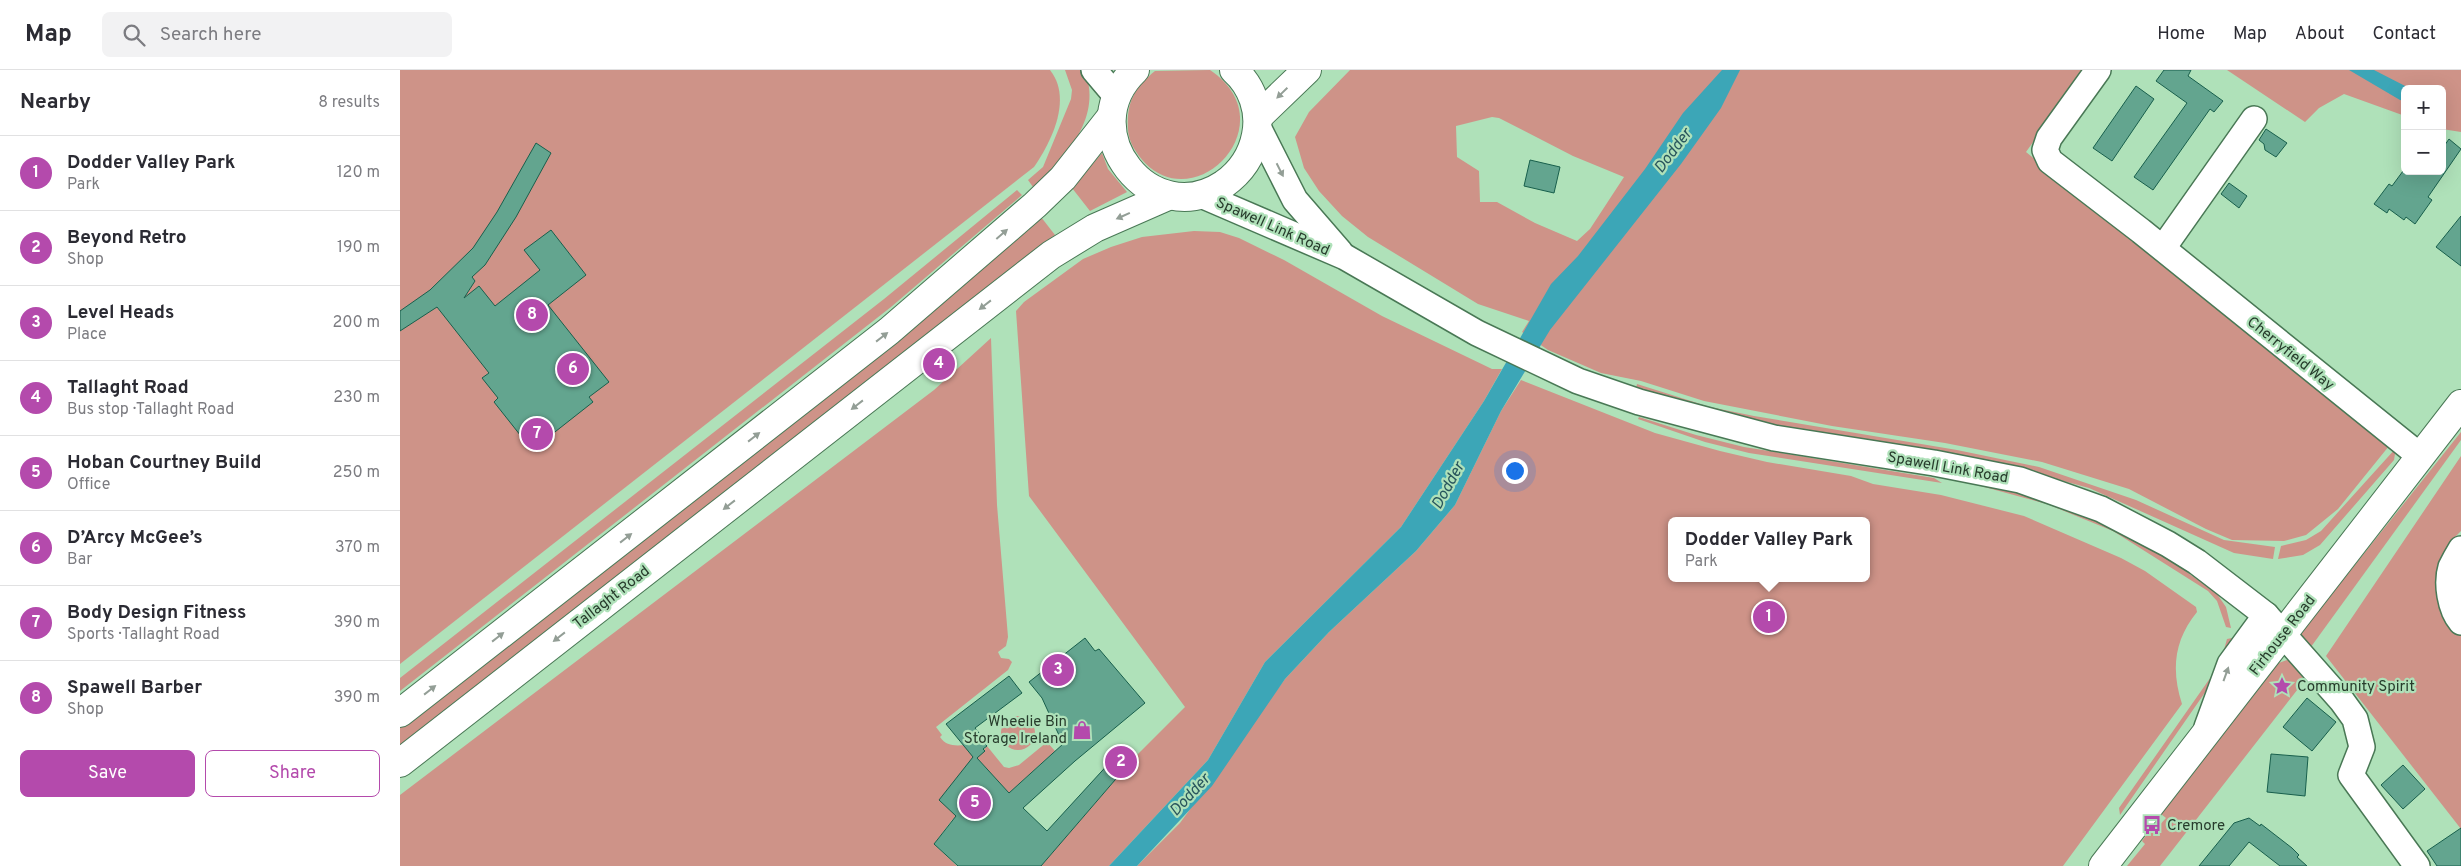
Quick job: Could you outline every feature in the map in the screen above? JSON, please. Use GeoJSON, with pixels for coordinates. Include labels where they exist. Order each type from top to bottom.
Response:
{"type":"FeatureCollection","features":[{"type":"Feature","properties":{"kind":"main road"},"geometry":{"type":"LineString","coordinates":[[400,713],[889,331],[1036,205],[1063,178],[1114,106],[1126,78],[1135,70]]}},
{"type":"Feature","properties":{"kind":"main road"},"geometry":{"type":"LineString","coordinates":[[1114,106],[1112,137],[1119,156],[1131,173],[1147,186],[1168,196],[1201,194],[1217,189],[1233,178],[1246,163],[1254,146],[1258,122],[1252,96],[1241,77],[1234,70]]}},
{"type":"Feature","properties":{"kind":"main road"},"geometry":{"type":"LineString","coordinates":[[1258,122],[1307,70]]}},
{"type":"Feature","properties":{"kind":"main road","name":"Tallaght Road"},"geometry":{"type":"LineString","coordinates":[[400,763],[1051,255],[1095,228],[1168,196]]}},
{"type":"Feature","properties":{"kind":"main road","name":"Firhouse Road"},"geometry":{"type":"LineString","coordinates":[[2103,866],[2203,736],[2274,624],[2420,456],[2461,404]]}},
{"type":"Feature","properties":{"kind":"street"},"geometry":{"type":"LineString","coordinates":[[1094,70],[1114,106]]}},
{"type":"Feature","properties":{"kind":"street","name":"Cherryfield Way"},"geometry":{"type":"LineString","coordinates":[[2098,70],[2049,138],[2045,150],[2050,161],[2163,248],[2420,456]]}},
{"type":"Feature","properties":{"kind":"street"},"geometry":{"type":"LineString","coordinates":[[2163,248],[2254,119]]}},
{"type":"Feature","properties":{"kind":"street","name":"Spawell Link Road"},"geometry":{"type":"LineString","coordinates":[[1258,122],[1295,200],[1345,258]]}},
{"type":"Feature","properties":{"kind":"street","name":"Spawell Link Road"},"geometry":{"type":"LineString","coordinates":[[1201,194],[1345,258],[1477,333],[1578,381],[1639,402],[1774,438],[1925,461],[2020,480],[2101,509],[2168,544],[2197,562],[2274,624],[2342,701],[2355,719],[2362,747],[2351,775],[2417,866]]}},
{"type":"Feature","properties":{"kind":"street"},"geometry":{"type":"LineString","coordinates":[[2461,548],[2451,568],[2450,595],[2455,614],[2461,622]]}},
{"type":"Feature","properties":{"kind":"shaded area"},"geometry":{"type":"Polygon","coordinates":[[[400,70],[1050,70],[1057,81],[1060,107],[1053,133],[1034,167],[400,664],[400,70]]]}},
{"type":"Feature","properties":{"kind":"shaded area"},"geometry":{"type":"Polygon","coordinates":[[[1065,70],[1084,70],[1089,87],[1089,103],[1085,119],[1069,150],[1033,187],[1028,180],[1043,167],[1071,99],[1072,90],[1065,70]]]}},
{"type":"Feature","properties":{"kind":"shaded area"},"geometry":{"type":"Polygon","coordinates":[[[1210,70],[1231,91],[1240,114],[1237,137],[1226,156],[1209,171],[1188,179],[1166,177],[1145,163],[1131,144],[1128,120],[1130,104],[1137,90],[1155,71],[1210,70]]]}},
{"type":"Feature","properties":{"kind":"shaded area"},"geometry":{"type":"Polygon","coordinates":[[[1350,70],[2084,70],[2026,152],[2389,446],[2338,509],[2306,535],[2284,541],[2232,540],[2206,529],[2129,489],[2042,462],[1945,443],[1832,426],[1704,401],[1641,381],[1601,373],[1548,350],[1522,332],[1529,321],[1478,304],[1368,237],[1342,216],[1319,191],[1304,168],[1295,137],[1309,112],[1350,70]],[[1492,117],[1456,126],[1457,157],[1479,171],[1480,202],[1497,202],[1535,223],[1577,241],[1590,229],[1624,177],[1573,156],[1499,118],[1492,117]]]}},
{"type":"Feature","properties":{"kind":"shaded area"},"geometry":{"type":"Polygon","coordinates":[[[2227,70],[2461,70],[2461,132],[2446,130],[2446,85],[2401,85],[2401,115],[2344,94],[2319,108],[2305,122],[2227,70]]]}},
{"type":"Feature","properties":{"kind":"shaded area"},"geometry":{"type":"Polygon","coordinates":[[[1102,153],[1108,169],[1127,192],[1090,211],[1072,188],[1102,153]]]}},
{"type":"Feature","properties":{"kind":"shaded area"},"geometry":{"type":"Polygon","coordinates":[[[1017,190],[1022,195],[891,307],[400,691],[400,678],[884,299],[1017,190]]]}},
{"type":"Feature","properties":{"kind":"shaded area"},"geometry":{"type":"Polygon","coordinates":[[[1041,217],[1055,235],[400,748],[400,725],[1041,217]]]}},
{"type":"Feature","properties":{"kind":"shaded area"},"geometry":{"type":"Polygon","coordinates":[[[1194,231],[1220,232],[1239,238],[1284,260],[1382,316],[1492,369],[1502,369],[1484,401],[1401,527],[1265,662],[1208,760],[1109,866],[1041,866],[1134,758],[1185,707],[1029,496],[1016,311],[1024,302],[1083,259],[1142,237],[1194,231]]]}},
{"type":"Feature","properties":{"kind":"shaded area"},"geometry":{"type":"Polygon","coordinates":[[[991,338],[997,505],[1008,637],[1006,646],[998,652],[1001,658],[1009,659],[1012,662],[1008,670],[936,727],[942,735],[940,737],[945,742],[954,745],[965,745],[975,755],[970,809],[952,820],[934,844],[957,866],[400,866],[400,795],[934,390],[991,338]]]}},
{"type":"Feature","properties":{"kind":"shaded area"},"geometry":{"type":"Polygon","coordinates":[[[1521,380],[1655,433],[1720,451],[1767,462],[1851,476],[1873,484],[1941,495],[2024,516],[2121,558],[2145,571],[2196,607],[2197,612],[2183,633],[2177,656],[2176,679],[2182,704],[2063,866],[1137,866],[1180,823],[1285,679],[1329,632],[1416,551],[1455,505],[1501,411],[1521,380]]]}},
{"type":"Feature","properties":{"kind":"shaded area"},"geometry":{"type":"Polygon","coordinates":[[[1637,384],[1710,407],[1957,450],[2039,467],[2136,500],[2224,540],[2275,547],[2273,559],[2234,553],[2089,488],[2008,466],[1779,428],[1636,389],[1637,384]]]}},
{"type":"Feature","properties":{"kind":"shaded area"},"geometry":{"type":"Polygon","coordinates":[[[1639,417],[1696,435],[1744,447],[1934,478],[1942,483],[1749,453],[1705,442],[1638,419],[1639,417]]]}},
{"type":"Feature","properties":{"kind":"shaded area"},"geometry":{"type":"Polygon","coordinates":[[[2461,432],[2461,440],[2308,651],[2300,637],[2303,630],[2461,432]]]}},
{"type":"Feature","properties":{"kind":"shaded area"},"geometry":{"type":"Polygon","coordinates":[[[2396,448],[2394,460],[2320,545],[2303,555],[2278,559],[2281,546],[2306,540],[2321,531],[2396,448]]]}},
{"type":"Feature","properties":{"kind":"shaded area"},"geometry":{"type":"Polygon","coordinates":[[[2461,456],[2461,531],[2453,539],[2447,567],[2461,622],[2461,829],[2326,656],[2461,456]]]}},
{"type":"Feature","properties":{"kind":"shaded area"},"geometry":{"type":"Polygon","coordinates":[[[1993,483],[2094,517],[2169,559],[2217,594],[2226,607],[2231,628],[2226,627],[2217,601],[2208,591],[2113,531],[2047,504],[1977,485],[1993,483]]]}},
{"type":"Feature","properties":{"kind":"shaded area"},"geometry":{"type":"Polygon","coordinates":[[[2232,638],[2222,668],[2120,815],[2119,808],[2220,664],[2227,639],[2232,638]]]}},
{"type":"Feature","properties":{"kind":"shaded area"},"geometry":{"type":"Polygon","coordinates":[[[2287,660],[2295,663],[2319,662],[2160,866],[2127,866],[2145,844],[2142,841],[2154,825],[2157,828],[2166,818],[2161,814],[2276,664],[2287,660]]]}},
{"type":"Feature","properties":{"kind":"shaded area"},"geometry":{"type":"Polygon","coordinates":[[[1018,716],[1030,721],[1035,733],[1030,745],[1018,750],[1006,745],[1001,733],[1006,721],[1018,716]]]}},
{"type":"Feature","properties":{"kind":"shaded area"},"geometry":{"type":"Polygon","coordinates":[[[1047,742],[1055,751],[1009,793],[977,758],[987,746],[1004,767],[1009,768],[1019,765],[1047,742]]]}},
{"type":"Feature","properties":{"kind":"water","name":"Dodder"},"geometry":{"type":"Polygon","coordinates":[[[1722,70],[1740,70],[1721,108],[1681,164],[1550,330],[1501,411],[1455,505],[1416,551],[1329,632],[1285,679],[1212,786],[1137,866],[1109,866],[1208,760],[1265,662],[1401,527],[1484,401],[1551,284],[1578,256],[1645,169],[1683,113],[1722,70]]]}},
{"type":"Feature","properties":{"kind":"water"},"geometry":{"type":"Polygon","coordinates":[[[2349,70],[2374,70],[2403,85],[2401,85],[2400,100],[2349,70]]]}},
{"type":"Feature","properties":{"kind":"building"},"geometry":{"type":"Polygon","coordinates":[[[2164,70],[2191,70],[2188,76],[2223,101],[2214,112],[2210,109],[2153,190],[2134,177],[2187,103],[2156,81],[2164,70]]]}},
{"type":"Feature","properties":{"kind":"building"},"geometry":{"type":"Polygon","coordinates":[[[2136,86],[2154,99],[2112,161],[2093,148],[2136,86]]]}},
{"type":"Feature","properties":{"kind":"building"},"geometry":{"type":"Polygon","coordinates":[[[2266,129],[2287,143],[2276,157],[2265,150],[2264,144],[2259,140],[2266,129]]]}},
{"type":"Feature","properties":{"kind":"building"},"geometry":{"type":"Polygon","coordinates":[[[2449,139],[2461,149],[2446,171],[2446,143],[2449,139]]]}},
{"type":"Feature","properties":{"kind":"building"},"geometry":{"type":"Polygon","coordinates":[[[536,143],[551,153],[516,217],[485,265],[472,277],[475,281],[464,298],[479,286],[495,306],[540,270],[524,250],[551,230],[586,275],[548,305],[609,382],[589,397],[593,402],[532,450],[494,402],[498,398],[482,378],[489,373],[437,307],[400,331],[400,311],[430,290],[473,248],[497,212],[536,143]]]}},
{"type":"Feature","properties":{"kind":"building"},"geometry":{"type":"Polygon","coordinates":[[[1530,160],[1560,167],[1554,193],[1524,186],[1530,160]]]}},
{"type":"Feature","properties":{"kind":"building"},"geometry":{"type":"Polygon","coordinates":[[[2401,174],[2443,175],[2428,197],[2432,200],[2415,224],[2406,217],[2404,220],[2389,209],[2387,213],[2374,204],[2389,184],[2392,186],[2401,174]]]}},
{"type":"Feature","properties":{"kind":"building"},"geometry":{"type":"Polygon","coordinates":[[[2229,183],[2247,196],[2239,208],[2221,194],[2229,183]]]}},
{"type":"Feature","properties":{"kind":"building"},"geometry":{"type":"Polygon","coordinates":[[[2461,216],[2461,266],[2436,247],[2461,216]]]}},
{"type":"Feature","properties":{"kind":"building"},"geometry":{"type":"Polygon","coordinates":[[[1085,638],[1095,651],[1099,649],[1145,703],[1075,761],[1023,808],[1047,831],[1123,748],[1134,758],[1041,866],[958,866],[934,844],[956,816],[939,800],[973,757],[946,724],[1009,676],[1022,693],[975,728],[979,733],[977,734],[987,746],[983,749],[985,751],[977,758],[1009,793],[1063,744],[1042,698],[1029,682],[1085,638]]]}},
{"type":"Feature","properties":{"kind":"building"},"geometry":{"type":"Polygon","coordinates":[[[2307,698],[2336,722],[2312,751],[2283,727],[2307,698]]]}},
{"type":"Feature","properties":{"kind":"building"},"geometry":{"type":"Polygon","coordinates":[[[2271,754],[2308,757],[2305,796],[2267,792],[2271,754]]]}},
{"type":"Feature","properties":{"kind":"building"},"geometry":{"type":"Polygon","coordinates":[[[2403,765],[2425,789],[2403,809],[2381,785],[2403,765]]]}},
{"type":"Feature","properties":{"kind":"building"},"geometry":{"type":"Polygon","coordinates":[[[2249,818],[2260,826],[2261,824],[2292,848],[2299,855],[2297,857],[2307,866],[2280,866],[2249,842],[2229,866],[2199,866],[2234,823],[2249,818]]]}},
{"type":"Feature","properties":{"kind":"building"},"geometry":{"type":"Polygon","coordinates":[[[2461,828],[2461,866],[2437,866],[2427,851],[2461,828]]]}},
{"type":"Feature","properties":{"kind":"place","name":"Spawell Barber"},"geometry":{"type":"Point","coordinates":[532,315]}},
{"type":"Feature","properties":{"kind":"place","name":"Tallaght Road"},"geometry":{"type":"Point","coordinates":[939,364]}},
{"type":"Feature","properties":{"kind":"place","name":"D’Arcy McGee’s"},"geometry":{"type":"Point","coordinates":[573,369]}},
{"type":"Feature","properties":{"kind":"place","name":"Body Design Fitness"},"geometry":{"type":"Point","coordinates":[537,434]}},
{"type":"Feature","properties":{"kind":"place","name":"Dodder Valley Park"},"geometry":{"type":"Point","coordinates":[1769,617]}},
{"type":"Feature","properties":{"kind":"place","name":"Level Heads"},"geometry":{"type":"Point","coordinates":[1058,670]}},
{"type":"Feature","properties":{"kind":"place","name":"Community Spirit"},"geometry":{"type":"Point","coordinates":[2282,686]}},
{"type":"Feature","properties":{"kind":"place","name":"Wheelie Bin Storage Ireland"},"geometry":{"type":"Point","coordinates":[1082,730]}},
{"type":"Feature","properties":{"kind":"place","name":"Beyond Retro"},"geometry":{"type":"Point","coordinates":[1121,762]}},
{"type":"Feature","properties":{"kind":"place","name":"Hoban Courtney Build"},"geometry":{"type":"Point","coordinates":[975,803]}},
{"type":"Feature","properties":{"kind":"place","name":"Cremore"},"geometry":{"type":"Point","coordinates":[2152,825]}}]}
